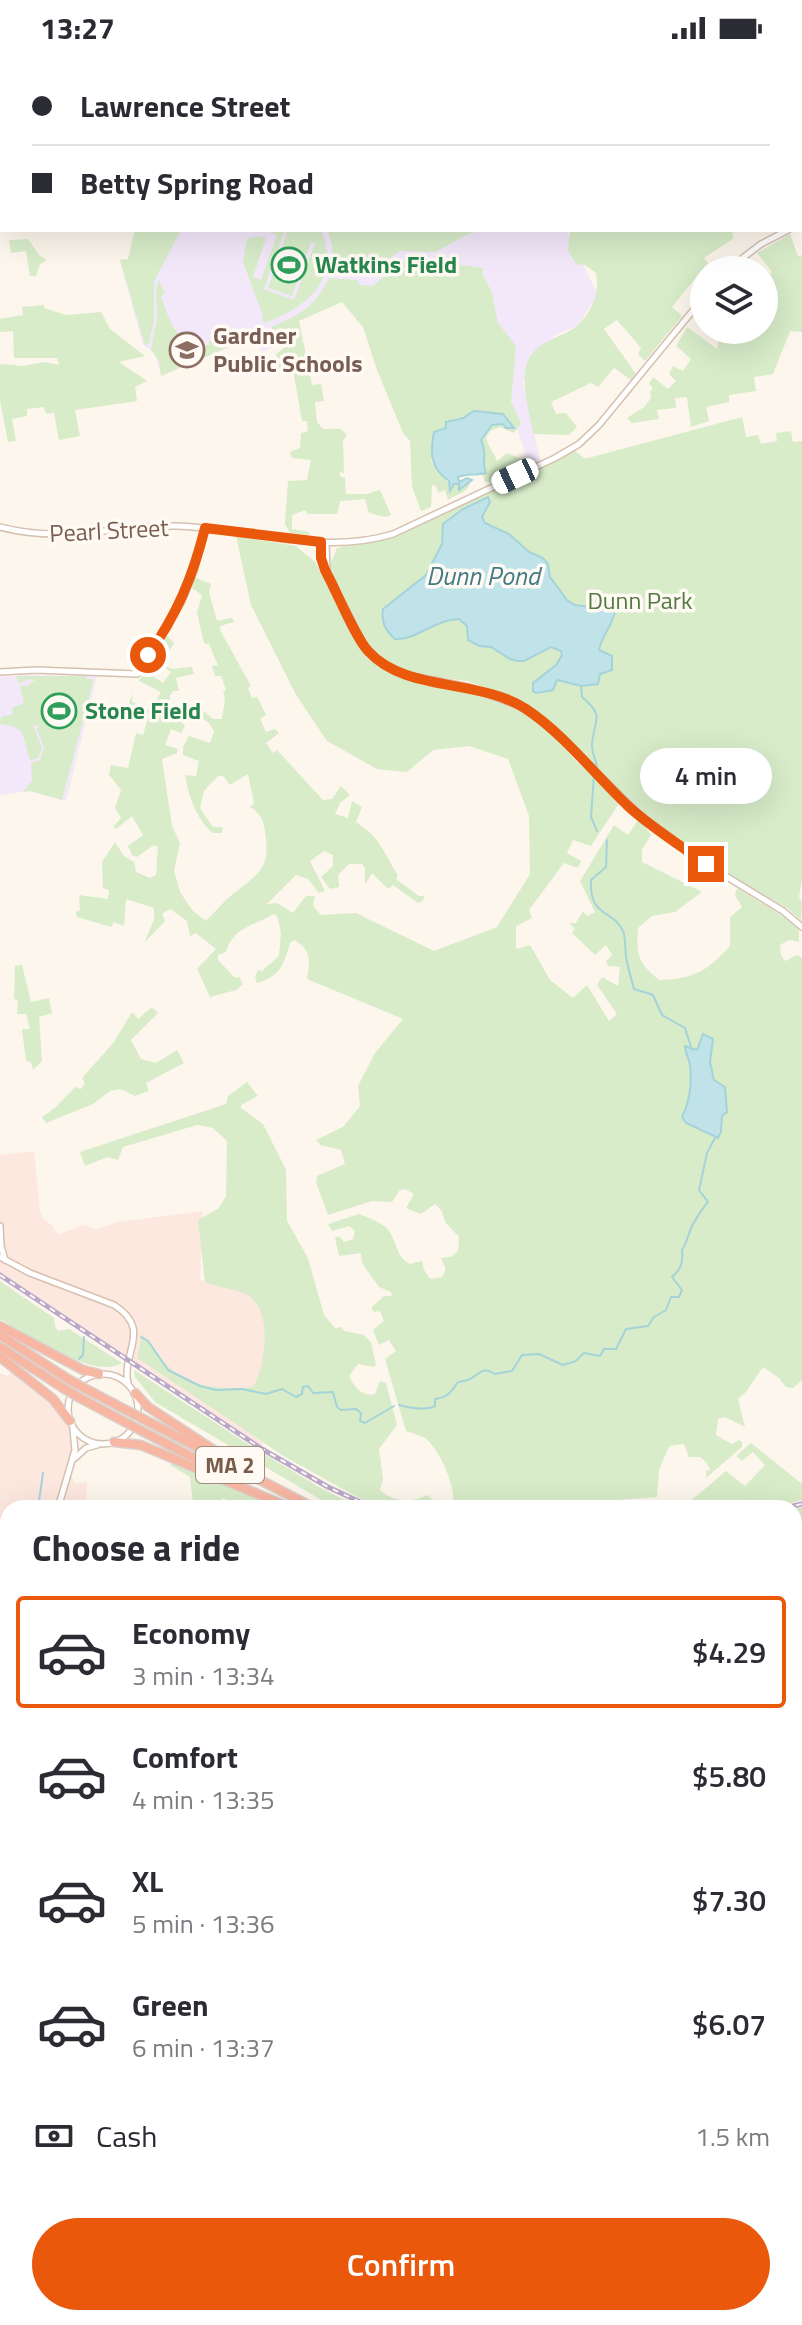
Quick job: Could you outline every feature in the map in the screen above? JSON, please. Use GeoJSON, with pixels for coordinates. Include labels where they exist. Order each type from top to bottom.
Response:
{"type":"FeatureCollection","features":[{"type":"Feature","properties":{"kind":"highway"},"geometry":{"type":"LineString","coordinates":[[0,1326],[83,1370],[104,1374]]}},
{"type":"Feature","properties":{"kind":"highway","name":"MA 2"},"geometry":{"type":"LineString","coordinates":[[0,1335],[80,1398],[276,1500]]}},
{"type":"Feature","properties":{"kind":"highway","name":"MA 2"},"geometry":{"type":"LineString","coordinates":[[0,1347],[65,1384],[86,1389],[298,1500]]}},
{"type":"Feature","properties":{"kind":"highway"},"geometry":{"type":"LineString","coordinates":[[0,1357],[53,1399],[70,1422]]}},
{"type":"Feature","properties":{"kind":"highway"},"geometry":{"type":"LineString","coordinates":[[132,1390],[151,1409],[279,1490]]}},
{"type":"Feature","properties":{"kind":"highway"},"geometry":{"type":"LineString","coordinates":[[109,1443],[141,1445],[272,1500]]}},
{"type":"Feature","properties":{"kind":"main road"},"geometry":{"type":"LineString","coordinates":[[744,256],[784,232]]}},
{"type":"Feature","properties":{"kind":"main road","name":"Pearl Street"},"geometry":{"type":"LineString","coordinates":[[0,527],[56,536],[162,526],[324,542],[360,541],[393,534],[569,450],[599,425],[690,314]]}},
{"type":"Feature","properties":{"kind":"main road"},"geometry":{"type":"LineString","coordinates":[[0,672],[36,670],[137,674],[181,603],[205,528]]}},
{"type":"Feature","properties":{"kind":"main road"},"geometry":{"type":"LineString","coordinates":[[324,542],[322,560],[329,578],[364,645],[383,664],[407,675],[471,688],[518,704],[551,727],[630,807],[655,827],[721,874],[783,911],[802,927]]}},
{"type":"Feature","properties":{"kind":"main road"},"geometry":{"type":"LineString","coordinates":[[0,1226],[5,1260],[121,1310],[132,1324],[135,1335],[127,1374],[138,1411],[134,1425],[127,1435],[86,1448],[72,1462]]}},
{"type":"Feature","properties":{"kind":"main road"},"geometry":{"type":"LineString","coordinates":[[60,1500],[75,1441],[68,1405],[73,1390],[84,1379],[121,1370],[129,1361]]}},
{"type":"Feature","properties":{"kind":"main road"},"geometry":{"type":"LineString","coordinates":[[104,1374],[120,1378],[132,1390]]}},
{"type":"Feature","properties":{"kind":"main road"},"geometry":{"type":"LineString","coordinates":[[70,1422],[85,1439],[109,1443]]}},
{"type":"Feature","properties":{"kind":"shaded area","name":"Gardner Public Schools"},"geometry":{"type":"Polygon","coordinates":[[[135,232],[567,232],[598,295],[578,325],[554,336],[536,376],[522,382],[527,398],[540,393],[548,425],[534,434],[541,464],[530,469],[510,407],[348,296],[271,329],[277,346],[262,352],[254,337],[161,376],[155,352],[143,345],[120,260],[128,259],[135,232]]]}},
{"type":"Feature","properties":{"kind":"shaded area"},"geometry":{"type":"Polygon","coordinates":[[[97,676],[66,801],[30,791],[0,795],[0,677],[97,676]]]}},
{"type":"Feature","properties":{"kind":"shaded area"},"geometry":{"type":"Polygon","coordinates":[[[34,1151],[40,1210],[43,1219],[52,1225],[58,1235],[82,1225],[96,1229],[118,1222],[203,1211],[200,1280],[268,1289],[262,1449],[0,1275],[0,1155],[34,1151]]]}},
{"type":"Feature","properties":{"kind":"shaded area"},"geometry":{"type":"Polygon","coordinates":[[[13,1371],[52,1400],[66,1418],[74,1448],[65,1474],[72,1477],[75,1483],[87,1482],[86,1500],[0,1500],[0,1373],[7,1376],[13,1371]]]}},
{"type":"Feature","properties":{"kind":"green space"},"geometry":{"type":"Polygon","coordinates":[[[135,232],[180,232],[154,282],[154,320],[149,343],[145,346],[120,260],[128,259],[135,232]]]}},
{"type":"Feature","properties":{"kind":"green space"},"geometry":{"type":"Polygon","coordinates":[[[270,232],[284,232],[322,232],[327,263],[324,277],[307,300],[265,323],[243,262],[247,239],[266,238],[253,277],[261,280],[277,235],[270,232]],[[284,232],[264,289],[294,300],[315,243],[311,242],[292,296],[268,288],[287,233],[284,232]]]}},
{"type":"Feature","properties":{"kind":"green space"},"geometry":{"type":"Polygon","coordinates":[[[328,232],[476,232],[436,252],[400,251],[377,267],[338,270],[333,266],[328,232]]]}},
{"type":"Feature","properties":{"kind":"green space"},"geometry":{"type":"Polygon","coordinates":[[[570,232],[734,232],[734,238],[707,256],[690,256],[690,285],[672,307],[682,316],[645,361],[638,354],[641,348],[617,320],[604,329],[636,374],[631,380],[614,368],[598,387],[591,383],[551,402],[556,414],[566,413],[577,427],[569,435],[533,434],[525,382],[530,357],[543,345],[579,324],[592,306],[596,293],[596,273],[585,265],[576,264],[568,251],[570,232]]]}},
{"type":"Feature","properties":{"kind":"green space"},"geometry":{"type":"Polygon","coordinates":[[[790,234],[798,256],[802,255],[802,332],[790,331],[773,374],[754,377],[756,391],[729,395],[729,402],[706,407],[709,421],[691,427],[687,397],[675,398],[676,408],[657,410],[659,419],[632,423],[627,418],[644,407],[651,398],[653,388],[649,384],[653,377],[668,389],[676,381],[669,374],[673,366],[683,371],[691,359],[676,346],[687,327],[690,329],[690,344],[710,344],[717,349],[718,344],[778,344],[778,256],[759,256],[757,253],[790,234]]]}},
{"type":"Feature","properties":{"kind":"green space"},"geometry":{"type":"Polygon","coordinates":[[[28,239],[39,255],[47,260],[40,264],[36,276],[30,276],[26,251],[11,253],[9,240],[28,239]]]}},
{"type":"Feature","properties":{"kind":"green space"},"geometry":{"type":"Polygon","coordinates":[[[403,260],[436,261],[434,273],[439,276],[460,265],[484,268],[482,273],[492,293],[498,323],[516,346],[511,402],[521,423],[514,433],[500,427],[492,430],[487,442],[497,461],[507,453],[521,459],[527,458],[529,462],[497,480],[485,482],[481,440],[492,425],[503,424],[506,420],[503,414],[474,414],[446,422],[446,428],[441,428],[431,461],[452,488],[456,483],[460,484],[459,489],[470,483],[464,491],[448,500],[445,490],[438,493],[436,486],[432,485],[431,507],[421,511],[412,487],[410,441],[403,433],[377,370],[363,327],[342,302],[299,321],[312,385],[321,384],[324,401],[315,402],[317,422],[323,429],[341,429],[347,435],[343,441],[344,473],[340,472],[340,476],[345,478],[346,494],[367,494],[380,490],[391,515],[385,517],[369,513],[365,499],[340,501],[337,514],[308,514],[305,510],[292,515],[292,529],[309,532],[309,535],[290,533],[285,524],[288,481],[307,480],[311,460],[292,458],[290,452],[300,448],[301,433],[308,431],[307,421],[302,421],[293,370],[277,369],[276,354],[291,342],[290,328],[274,331],[271,327],[305,309],[329,278],[357,280],[360,285],[373,286],[403,260]]]}},
{"type":"Feature","properties":{"kind":"green space"},"geometry":{"type":"Polygon","coordinates":[[[159,280],[165,294],[161,296],[172,324],[182,338],[198,345],[209,345],[209,341],[219,344],[221,348],[254,336],[161,376],[159,361],[151,350],[159,280]]]}},
{"type":"Feature","properties":{"kind":"green space"},"geometry":{"type":"Polygon","coordinates":[[[44,305],[44,308],[66,315],[101,312],[110,329],[145,356],[119,362],[147,381],[135,387],[137,401],[75,410],[80,436],[59,440],[54,413],[46,414],[44,407],[27,409],[27,416],[12,419],[16,441],[8,442],[0,400],[0,364],[23,366],[45,362],[59,365],[57,358],[14,358],[13,331],[0,332],[0,319],[23,315],[22,307],[44,305]]]}},
{"type":"Feature","properties":{"kind":"green space","name":"Dunn Park"},"geometry":{"type":"Polygon","coordinates":[[[742,417],[746,437],[758,435],[761,444],[777,441],[776,433],[791,431],[793,442],[802,441],[801,920],[665,830],[627,799],[528,705],[468,681],[394,668],[378,657],[361,632],[335,582],[330,565],[337,548],[440,516],[574,450],[588,458],[742,417]]]}},
{"type":"Feature","properties":{"kind":"green space"},"geometry":{"type":"Polygon","coordinates":[[[236,536],[296,546],[315,562],[368,658],[401,678],[481,695],[520,711],[553,734],[575,760],[620,802],[591,846],[573,840],[567,853],[581,861],[578,868],[564,863],[529,910],[532,918],[516,926],[516,949],[530,945],[550,980],[573,998],[587,985],[609,1021],[617,1014],[597,985],[602,977],[618,986],[620,967],[608,966],[606,961],[612,955],[606,945],[595,955],[572,933],[575,929],[569,923],[576,923],[583,911],[587,916],[595,912],[580,881],[614,825],[628,835],[639,819],[651,835],[642,850],[642,862],[702,892],[675,912],[652,916],[638,928],[640,958],[659,980],[682,978],[699,972],[730,946],[730,917],[742,907],[735,895],[737,888],[799,926],[799,942],[789,940],[780,945],[785,961],[797,955],[802,958],[802,1380],[793,1388],[786,1387],[763,1367],[738,1399],[745,1427],[725,1417],[718,1419],[716,1435],[732,1444],[739,1440],[742,1447],[706,1478],[706,1471],[710,1470],[707,1463],[700,1457],[689,1457],[684,1444],[669,1446],[659,1470],[657,1497],[617,1500],[453,1500],[449,1479],[431,1443],[406,1431],[385,1359],[396,1351],[389,1340],[379,1345],[373,1330],[384,1321],[380,1311],[374,1312],[371,1308],[384,1296],[392,1296],[391,1292],[379,1287],[362,1263],[361,1253],[339,1256],[335,1238],[339,1236],[344,1242],[353,1239],[355,1231],[349,1226],[332,1231],[328,1224],[359,1214],[379,1223],[389,1231],[402,1257],[410,1264],[422,1261],[430,1279],[442,1277],[446,1269],[441,1258],[451,1257],[458,1251],[459,1237],[445,1222],[442,1211],[435,1204],[421,1214],[406,1208],[414,1194],[405,1189],[399,1191],[392,1202],[372,1201],[328,1215],[316,1182],[317,1176],[345,1164],[341,1150],[321,1145],[316,1140],[343,1127],[360,1106],[358,1086],[375,1053],[403,1019],[307,979],[307,952],[294,940],[276,973],[257,983],[255,976],[258,970],[262,971],[279,956],[281,932],[274,914],[239,932],[226,952],[218,955],[218,960],[243,984],[236,990],[210,997],[197,969],[216,949],[196,933],[190,936],[187,921],[170,909],[162,914],[165,921],[144,943],[154,920],[154,908],[126,899],[124,926],[114,922],[111,927],[77,917],[79,895],[108,899],[109,890],[103,888],[102,862],[115,842],[124,856],[134,862],[136,872],[150,878],[156,875],[158,847],[154,845],[137,857],[132,855],[128,846],[143,835],[132,816],[116,829],[113,827],[121,818],[115,808],[121,790],[109,775],[111,765],[128,768],[136,733],[143,735],[149,715],[132,706],[126,711],[133,693],[132,702],[151,710],[161,692],[139,681],[144,670],[163,683],[171,672],[153,659],[167,636],[174,643],[162,663],[171,669],[192,667],[194,674],[176,678],[179,691],[173,691],[170,695],[171,704],[185,726],[181,733],[171,729],[165,745],[178,749],[177,753],[162,759],[172,826],[180,843],[174,871],[180,892],[193,911],[206,921],[256,875],[264,863],[264,828],[259,814],[250,807],[254,803],[248,774],[230,785],[223,776],[218,776],[204,791],[200,808],[213,827],[223,827],[222,833],[213,833],[202,821],[194,807],[185,775],[196,776],[199,761],[183,755],[183,747],[189,736],[210,743],[214,732],[210,724],[198,715],[200,708],[213,719],[222,719],[223,692],[226,690],[221,676],[215,676],[212,666],[218,665],[209,644],[204,643],[197,613],[202,595],[192,588],[194,577],[211,584],[209,592],[217,621],[232,618],[234,622],[220,626],[220,630],[251,686],[248,688],[252,698],[257,697],[266,715],[260,719],[266,732],[275,729],[279,733],[266,743],[273,753],[277,750],[323,800],[332,799],[341,786],[350,795],[340,803],[335,814],[348,818],[352,801],[362,807],[356,822],[381,846],[398,875],[396,879],[419,896],[424,896],[423,901],[418,903],[393,885],[388,889],[372,873],[365,885],[365,868],[362,864],[349,864],[338,875],[339,887],[330,889],[321,877],[333,866],[333,855],[324,851],[310,861],[325,891],[319,893],[308,879],[296,875],[267,904],[277,903],[293,913],[306,896],[315,896],[313,906],[321,915],[356,913],[434,951],[497,927],[530,874],[529,816],[508,759],[469,746],[433,750],[407,772],[377,769],[327,741],[295,693],[251,605],[236,536]]]}},
{"type":"Feature","properties":{"kind":"green space"},"geometry":{"type":"Polygon","coordinates":[[[16,676],[86,676],[86,679],[94,679],[62,800],[23,792],[32,781],[31,763],[40,760],[44,747],[37,729],[40,725],[32,723],[42,748],[38,758],[30,760],[22,732],[13,726],[0,724],[1,717],[13,714],[12,708],[24,703],[20,686],[27,686],[35,680],[27,679],[19,684],[16,676]]]}},
{"type":"Feature","properties":{"kind":"green space"},"geometry":{"type":"Polygon","coordinates":[[[22,965],[31,1002],[49,998],[52,1013],[39,1017],[42,1061],[33,1070],[31,1062],[26,1061],[22,1029],[30,1029],[26,1014],[17,1014],[18,1000],[14,999],[15,966],[22,965]]]}},
{"type":"Feature","properties":{"kind":"green space"},"geometry":{"type":"Polygon","coordinates":[[[152,1007],[158,1013],[131,1040],[141,1059],[156,1063],[177,1050],[184,1063],[146,1083],[149,1091],[135,1096],[120,1089],[110,1091],[93,1104],[46,1123],[42,1117],[75,1087],[81,1089],[85,1083],[82,1078],[114,1042],[132,1012],[138,1019],[152,1007]]]}},
{"type":"Feature","properties":{"kind":"green space"},"geometry":{"type":"Polygon","coordinates":[[[247,1082],[258,1096],[241,1105],[241,1108],[263,1124],[286,1170],[287,1221],[308,1258],[324,1315],[335,1328],[364,1335],[371,1342],[376,1365],[358,1364],[349,1376],[356,1387],[366,1394],[375,1394],[380,1381],[386,1383],[397,1425],[379,1449],[383,1479],[380,1490],[404,1500],[359,1498],[285,1457],[137,1358],[142,1334],[167,1365],[196,1383],[230,1388],[253,1387],[258,1378],[265,1338],[261,1312],[247,1295],[205,1282],[198,1220],[218,1209],[226,1196],[227,1141],[213,1128],[197,1125],[123,1147],[118,1160],[107,1157],[85,1166],[80,1152],[226,1104],[228,1096],[247,1082]]]}},
{"type":"Feature","properties":{"kind":"green space"},"geometry":{"type":"Polygon","coordinates":[[[0,1281],[54,1318],[58,1331],[69,1329],[122,1363],[110,1367],[78,1361],[0,1319],[0,1281]]]}},
{"type":"Feature","properties":{"kind":"green space"},"geometry":{"type":"Polygon","coordinates":[[[134,1370],[254,1448],[344,1500],[321,1500],[155,1402],[135,1377],[134,1370]]]}},
{"type":"Feature","properties":{"kind":"green space"},"geometry":{"type":"Polygon","coordinates":[[[751,1443],[802,1484],[802,1500],[692,1500],[726,1471],[745,1486],[765,1465],[753,1452],[742,1461],[736,1456],[751,1443]]]}},
{"type":"Feature","properties":{"kind":"green space"},"geometry":{"type":"Polygon","coordinates":[[[171,1461],[257,1500],[193,1500],[190,1477],[170,1465],[171,1461]]]}},
{"type":"Feature","properties":{"kind":"green space"},"geometry":{"type":"Polygon","coordinates":[[[427,1495],[434,1500],[404,1500],[415,1499],[427,1495]]]}},
{"type":"Feature","properties":{"kind":"water"},"geometry":{"type":"Polygon","coordinates":[[[474,411],[503,414],[514,428],[506,428],[503,424],[492,425],[481,440],[486,473],[458,477],[459,482],[467,478],[472,480],[459,490],[459,484],[454,484],[450,491],[449,481],[438,471],[433,460],[434,432],[446,428],[446,422],[463,418],[474,411]]]}},
{"type":"Feature","properties":{"kind":"water","name":"Dunn Pond"},"geometry":{"type":"Polygon","coordinates":[[[488,497],[490,502],[482,517],[485,523],[509,534],[529,552],[543,558],[548,564],[550,577],[567,600],[575,605],[615,610],[599,650],[612,656],[612,670],[600,674],[598,684],[581,686],[557,680],[553,690],[536,693],[533,683],[556,665],[561,651],[551,647],[524,661],[510,659],[491,647],[479,646],[468,640],[467,626],[459,619],[403,638],[395,639],[386,629],[383,609],[426,575],[442,544],[443,524],[463,509],[488,497]]]}},
{"type":"Feature","properties":{"kind":"water"},"geometry":{"type":"Polygon","coordinates":[[[703,1034],[713,1039],[710,1062],[714,1080],[725,1087],[727,1112],[722,1116],[718,1138],[686,1123],[682,1117],[690,1085],[690,1065],[685,1046],[697,1050],[703,1034]]]}},
{"type":"Feature","properties":{"kind":"waterway"},"geometry":{"type":"LineString","coordinates":[[0,173],[0,179]]}},
{"type":"Feature","properties":{"kind":"waterway"},"geometry":{"type":"LineString","coordinates":[[581,686],[582,697],[594,709],[597,718],[592,746],[597,768]]}},
{"type":"Feature","properties":{"kind":"waterway"},"geometry":{"type":"LineString","coordinates":[[594,774],[591,817],[597,831]]}},
{"type":"Feature","properties":{"kind":"waterway"},"geometry":{"type":"LineString","coordinates":[[607,840],[606,867],[591,880],[594,901],[623,931],[634,989],[653,995],[662,1015],[685,1028],[692,1050]]}},
{"type":"Feature","properties":{"kind":"waterway"},"geometry":{"type":"LineString","coordinates":[[399,1405],[431,1408],[435,1406],[435,1399],[448,1394],[457,1383],[481,1372],[487,1370],[495,1374],[512,1371],[522,1355],[539,1354],[563,1365],[576,1361],[584,1353],[600,1356],[604,1349],[616,1349],[626,1329],[648,1326],[654,1317],[666,1310],[671,1297],[679,1297],[682,1290],[672,1277],[681,1265],[682,1250],[691,1228],[708,1202],[699,1190],[707,1153],[715,1138]]}},
{"type":"Feature","properties":{"kind":"waterway"},"geometry":{"type":"LineString","coordinates":[[79,1359],[83,1355],[84,1337]]}},
{"type":"Feature","properties":{"kind":"waterway"},"geometry":{"type":"LineString","coordinates":[[141,1337],[148,1341],[168,1370],[200,1386],[266,1394],[282,1389],[296,1397],[302,1394],[303,1387],[308,1386],[313,1393],[333,1392],[337,1407],[341,1410],[356,1409],[361,1413],[360,1421],[365,1423],[394,1406]]}},
{"type":"Feature","properties":{"kind":"waterway"},"geometry":{"type":"LineString","coordinates":[[39,1500],[43,1473]]}},
{"type":"Feature","properties":{"kind":"railway"},"geometry":{"type":"LineString","coordinates":[[0,1275],[262,1449],[356,1500]]}},
{"type":"Feature","properties":{"kind":"place","name":"Watkins Field"},"geometry":{"type":"Point","coordinates":[289,265]}},
{"type":"Feature","properties":{"kind":"place","name":"Gardner Public Schools"},"geometry":{"type":"Point","coordinates":[187,350]}},
{"type":"Feature","properties":{"kind":"place","name":"Stone Field"},"geometry":{"type":"Point","coordinates":[59,711]}},
{"type":"Feature","properties":{"kind":"route"},"geometry":{"type":"LineString","coordinates":[[148,655],[184,596],[205,528],[321,542],[325,570],[364,645],[376,659],[407,675],[471,688],[524,708],[551,727],[634,811],[706,864]]}}]}
